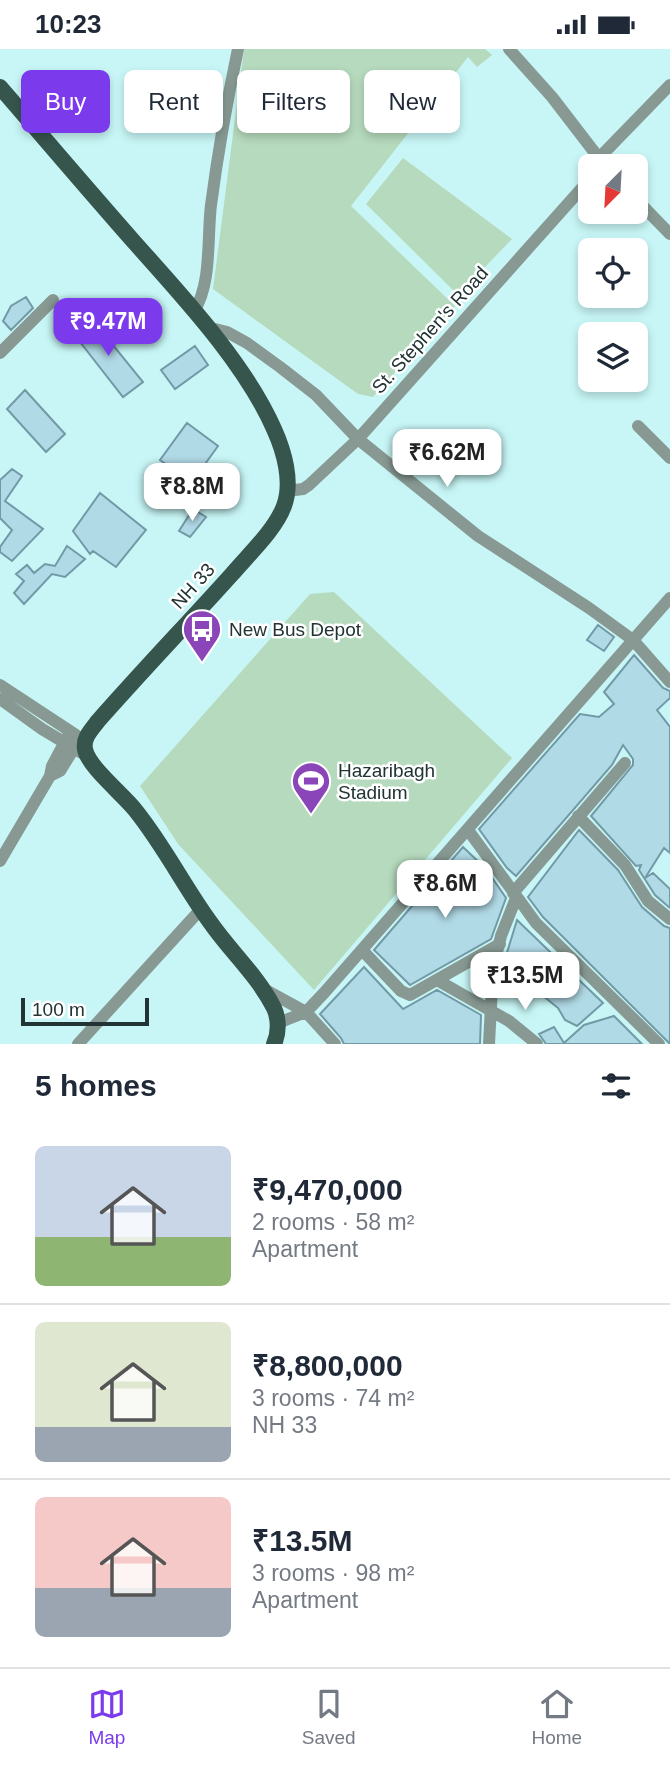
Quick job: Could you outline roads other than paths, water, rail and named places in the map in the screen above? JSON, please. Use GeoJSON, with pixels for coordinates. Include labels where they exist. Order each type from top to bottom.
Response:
{"type":"FeatureCollection","features":[{"type":"Feature","properties":{"kind":"main road","name":"NH 33"},"geometry":{"type":"LineString","coordinates":[[0,87],[194,311],[244,376],[274,429],[284,454],[287,491],[284,506],[262,538],[77,743]]}},
{"type":"Feature","properties":{"kind":"main road"},"geometry":{"type":"LineString","coordinates":[[77,743],[152,832],[201,909],[262,988],[273,1006],[278,1024],[274,1044]]}},
{"type":"Feature","properties":{"kind":"street"},"geometry":{"type":"LineString","coordinates":[[194,311],[200,302],[204,285],[223,121],[238,49]]}},
{"type":"Feature","properties":{"kind":"street"},"geometry":{"type":"LineString","coordinates":[[509,49],[552,97],[592,154]]}},
{"type":"Feature","properties":{"kind":"street"},"geometry":{"type":"LineString","coordinates":[[608,154],[670,85]]}},
{"type":"Feature","properties":{"kind":"street","name":"St. Stephen's Road"},"geometry":{"type":"LineString","coordinates":[[287,491],[303,489],[309,485],[358,439],[578,192]]}},
{"type":"Feature","properties":{"kind":"street"},"geometry":{"type":"LineString","coordinates":[[648,211],[670,234]]}},
{"type":"Feature","properties":{"kind":"street"},"geometry":{"type":"LineString","coordinates":[[0,353],[53,300]]}},
{"type":"Feature","properties":{"kind":"street"},"geometry":{"type":"LineString","coordinates":[[206,327],[227,332],[269,359],[316,395],[358,439],[478,536],[633,640],[670,682]]}},
{"type":"Feature","properties":{"kind":"street"},"geometry":{"type":"LineString","coordinates":[[638,426],[670,458]]}},
{"type":"Feature","properties":{"kind":"street"},"geometry":{"type":"LineString","coordinates":[[278,1024],[306,1012],[670,598]]}},
{"type":"Feature","properties":{"kind":"street"},"geometry":{"type":"LineString","coordinates":[[0,685],[77,743]]}},
{"type":"Feature","properties":{"kind":"street"},"geometry":{"type":"LineString","coordinates":[[3,706],[77,743]]}},
{"type":"Feature","properties":{"kind":"street"},"geometry":{"type":"LineString","coordinates":[[0,861],[50,776],[60,771],[77,743]]}},
{"type":"Feature","properties":{"kind":"street"},"geometry":{"type":"LineString","coordinates":[[489,1044],[493,968],[514,896],[578,816],[625,763]]}},
{"type":"Feature","properties":{"kind":"street"},"geometry":{"type":"LineString","coordinates":[[578,816],[625,865],[648,901],[670,919]]}},
{"type":"Feature","properties":{"kind":"street"},"geometry":{"type":"LineString","coordinates":[[468,830],[536,923],[659,1044]]}},
{"type":"Feature","properties":{"kind":"street"},"geometry":{"type":"LineString","coordinates":[[78,1044],[201,909]]}},
{"type":"Feature","properties":{"kind":"street"},"geometry":{"type":"LineString","coordinates":[[362,950],[407,994],[418,992],[500,944]]}},
{"type":"Feature","properties":{"kind":"street"},"geometry":{"type":"LineString","coordinates":[[437,981],[491,1010],[537,1044]]}},
{"type":"Feature","properties":{"kind":"street"},"geometry":{"type":"LineString","coordinates":[[262,988],[306,1012],[335,1044]]}},
{"type":"Feature","properties":{"kind":"place","name":"New Bus Depot"},"geometry":{"type":"Point","coordinates":[202,663]}},
{"type":"Feature","properties":{"kind":"place","name":"Hazaribagh Stadium"},"geometry":{"type":"Point","coordinates":[311,815]}}]}
